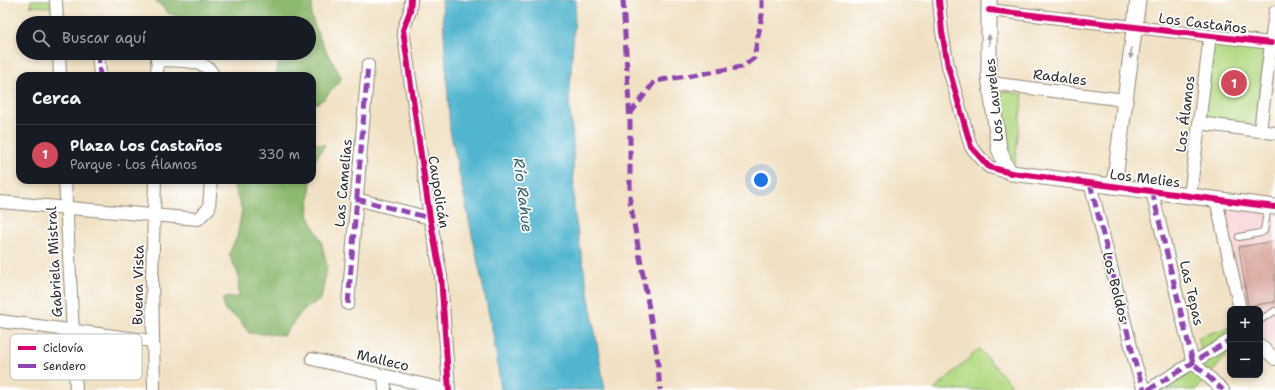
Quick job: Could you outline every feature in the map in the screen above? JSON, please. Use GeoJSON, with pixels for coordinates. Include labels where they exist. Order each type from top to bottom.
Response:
{"type":"FeatureCollection","features":[{"type":"Feature","properties":{"kind":"street"},"geometry":{"type":"LineString","coordinates":[[56,0],[57,16]]}},
{"type":"Feature","properties":{"kind":"street","name":"Caupolicán"},"geometry":{"type":"LineString","coordinates":[[411,0],[410,12],[403,30],[430,218],[440,276],[448,390]]}},
{"type":"Feature","properties":{"kind":"street"},"geometry":{"type":"LineString","coordinates":[[939,0],[942,32],[948,66],[971,147],[989,167],[1011,173]]}},
{"type":"Feature","properties":{"kind":"street"},"geometry":{"type":"LineString","coordinates":[[1114,186],[1138,0]]}},
{"type":"Feature","properties":{"kind":"street","name":"Los Laureles"},"geometry":{"type":"LineString","coordinates":[[989,5],[990,83],[1000,148],[1005,165],[1011,173]]}},
{"type":"Feature","properties":{"kind":"street","name":"Los Castaños"},"geometry":{"type":"LineString","coordinates":[[989,5],[1134,27],[1271,43]]}},
{"type":"Feature","properties":{"kind":"street"},"geometry":{"type":"LineString","coordinates":[[1260,131],[1275,12]]}},
{"type":"Feature","properties":{"kind":"street","name":"Los Álamos"},"geometry":{"type":"LineString","coordinates":[[1190,196],[1210,36]]}},
{"type":"Feature","properties":{"kind":"street"},"geometry":{"type":"LineString","coordinates":[[59,60],[60,72]]}},
{"type":"Feature","properties":{"kind":"street"},"geometry":{"type":"LineString","coordinates":[[99,60],[100,72]]}},
{"type":"Feature","properties":{"kind":"street"},"geometry":{"type":"LineString","coordinates":[[157,60],[157,72]]}},
{"type":"Feature","properties":{"kind":"street"},"geometry":{"type":"LineString","coordinates":[[176,60],[202,64],[209,68],[211,72]]}},
{"type":"Feature","properties":{"kind":"street","name":"Las Camelias"},"geometry":{"type":"LineString","coordinates":[[348,304],[368,65]]}},
{"type":"Feature","properties":{"kind":"street","name":"Radales"},"geometry":{"type":"LineString","coordinates":[[990,83],[1125,100]]}},
{"type":"Feature","properties":{"kind":"street"},"geometry":{"type":"LineString","coordinates":[[1199,123],[1275,133]]}},
{"type":"Feature","properties":{"kind":"street","name":"Los Melies"},"geometry":{"type":"LineString","coordinates":[[1011,173],[1272,207]]}},
{"type":"Feature","properties":{"kind":"street","name":"Los Boldos"},"geometry":{"type":"LineString","coordinates":[[1090,183],[1144,390]]}},
{"type":"Feature","properties":{"kind":"street","name":"Gabriela Mistral"},"geometry":{"type":"LineString","coordinates":[[65,184],[72,334]]}},
{"type":"Feature","properties":{"kind":"street","name":"Buena Vista"},"geometry":{"type":"LineString","coordinates":[[154,390],[152,279],[155,184]]}},
{"type":"Feature","properties":{"kind":"street"},"geometry":{"type":"LineString","coordinates":[[0,202],[198,219],[209,208],[211,184]]}},
{"type":"Feature","properties":{"kind":"street","name":"Las Tepas"},"geometry":{"type":"LineString","coordinates":[[1152,191],[1193,363]]}},
{"type":"Feature","properties":{"kind":"street"},"geometry":{"type":"LineString","coordinates":[[356,199],[430,218]]}},
{"type":"Feature","properties":{"kind":"street"},"geometry":{"type":"LineString","coordinates":[[1216,199],[1239,306]]}},
{"type":"Feature","properties":{"kind":"street"},"geometry":{"type":"LineString","coordinates":[[0,321],[101,334]]}},
{"type":"Feature","properties":{"kind":"street"},"geometry":{"type":"LineString","coordinates":[[142,340],[152,341]]}},
{"type":"Feature","properties":{"kind":"street"},"geometry":{"type":"LineString","coordinates":[[1148,390],[1227,342]]}},
{"type":"Feature","properties":{"kind":"street"},"geometry":{"type":"LineString","coordinates":[[1263,348],[1275,359]]}},
{"type":"Feature","properties":{"kind":"street","name":"Malleco"},"geometry":{"type":"LineString","coordinates":[[312,359],[448,390]]}},
{"type":"Feature","properties":{"kind":"street"},"geometry":{"type":"LineString","coordinates":[[1193,363],[1223,390]]}},
{"type":"Feature","properties":{"kind":"street"},"geometry":{"type":"LineString","coordinates":[[384,376],[385,390]]}},
{"type":"Feature","properties":{"kind":"street","name":"Gabriela Mistral"},"geometry":{"type":"LineString","coordinates":[[75,380],[76,390]]}},
{"type":"Feature","properties":{"kind":"lane"},"geometry":{"type":"LineString","coordinates":[[1239,237],[1264,231],[1272,207]]}},
{"type":"Feature","properties":{"kind":"lane"},"geometry":{"type":"LineString","coordinates":[[1263,318],[1271,311],[1275,311]]}},
{"type":"Feature","properties":{"kind":"shaded area"},"geometry":{"type":"Polygon","coordinates":[[[1222,207],[1275,213],[1275,348],[1263,338],[1263,306],[1246,306],[1222,207]]]}},
{"type":"Feature","properties":{"kind":"green space"},"geometry":{"type":"Polygon","coordinates":[[[31,0],[50,0],[51,7],[30,6],[31,0]]]}},
{"type":"Feature","properties":{"kind":"green space"},"geometry":{"type":"Polygon","coordinates":[[[155,0],[313,0],[311,16],[177,16],[169,14],[155,0]]]}},
{"type":"Feature","properties":{"kind":"green space"},"geometry":{"type":"Polygon","coordinates":[[[316,28],[323,46],[342,78],[324,99],[316,104],[316,72],[277,72],[277,60],[316,60],[316,28]]]}},
{"type":"Feature","properties":{"kind":"green space"},"geometry":{"type":"Polygon","coordinates":[[[1214,38],[1266,45],[1255,127],[1203,120],[1214,38]]]}},
{"type":"Feature","properties":{"kind":"green space"},"geometry":{"type":"Polygon","coordinates":[[[1001,91],[1023,94],[1015,163],[1008,162],[1001,91]]]}},
{"type":"Feature","properties":{"kind":"green space"},"geometry":{"type":"Polygon","coordinates":[[[316,144],[325,145],[316,158],[316,144]]]}},
{"type":"Feature","properties":{"kind":"green space"},"geometry":{"type":"Polygon","coordinates":[[[233,184],[311,184],[308,215],[321,241],[327,266],[321,299],[302,311],[284,335],[249,333],[238,318],[224,310],[223,298],[239,297],[238,274],[229,254],[237,237],[242,210],[233,184]]]}},
{"type":"Feature","properties":{"kind":"green space"},"geometry":{"type":"Polygon","coordinates":[[[1227,328],[1227,355],[1196,390],[1159,390],[1202,353],[1198,337],[1227,328]]]}},
{"type":"Feature","properties":{"kind":"green space"},"geometry":{"type":"Polygon","coordinates":[[[979,349],[1016,390],[934,390],[979,349]]]}},
{"type":"Feature","properties":{"kind":"water","name":"Río Rahue"},"geometry":{"type":"Polygon","coordinates":[[[442,0],[576,0],[569,103],[573,139],[574,211],[605,390],[501,390],[493,334],[450,130],[442,0]]]}},
{"type":"Feature","properties":{"kind":"building"},"geometry":{"type":"Polygon","coordinates":[[[1275,241],[1275,302],[1248,306],[1239,247],[1275,241]]]}},
{"type":"Feature","properties":{"kind":"marked path"},"geometry":{"type":"LineString","coordinates":[[623,0],[630,123],[630,201],[657,354],[660,390]]}},
{"type":"Feature","properties":{"kind":"marked path"},"geometry":{"type":"LineString","coordinates":[[630,114],[655,81],[742,67],[754,58],[762,15],[762,0]]}},
{"type":"Feature","properties":{"kind":"marked path"},"geometry":{"type":"LineString","coordinates":[[99,60],[100,72]]}},
{"type":"Feature","properties":{"kind":"marked path"},"geometry":{"type":"LineString","coordinates":[[348,304],[368,65]]}},
{"type":"Feature","properties":{"kind":"marked path"},"geometry":{"type":"LineString","coordinates":[[1090,183],[1136,366],[1144,390]]}},
{"type":"Feature","properties":{"kind":"marked path"},"geometry":{"type":"LineString","coordinates":[[1152,191],[1193,363],[1223,390]]}},
{"type":"Feature","properties":{"kind":"marked path"},"geometry":{"type":"LineString","coordinates":[[356,199],[430,218]]}},
{"type":"Feature","properties":{"kind":"marked path"},"geometry":{"type":"LineString","coordinates":[[1148,390],[1227,342]]}},
{"type":"Feature","properties":{"kind":"cycle path"},"geometry":{"type":"LineString","coordinates":[[411,0],[410,11],[403,30],[430,218],[441,276],[449,390]]}},
{"type":"Feature","properties":{"kind":"cycle path"},"geometry":{"type":"LineString","coordinates":[[939,0],[942,32],[948,66],[971,147],[989,167],[1011,173],[1275,207]]}},
{"type":"Feature","properties":{"kind":"cycle path"},"geometry":{"type":"LineString","coordinates":[[989,10],[1271,43]]}},
{"type":"Feature","properties":{"kind":"place","name":"Plaza Los Castaños"},"geometry":{"type":"Point","coordinates":[1234,83]}}]}
